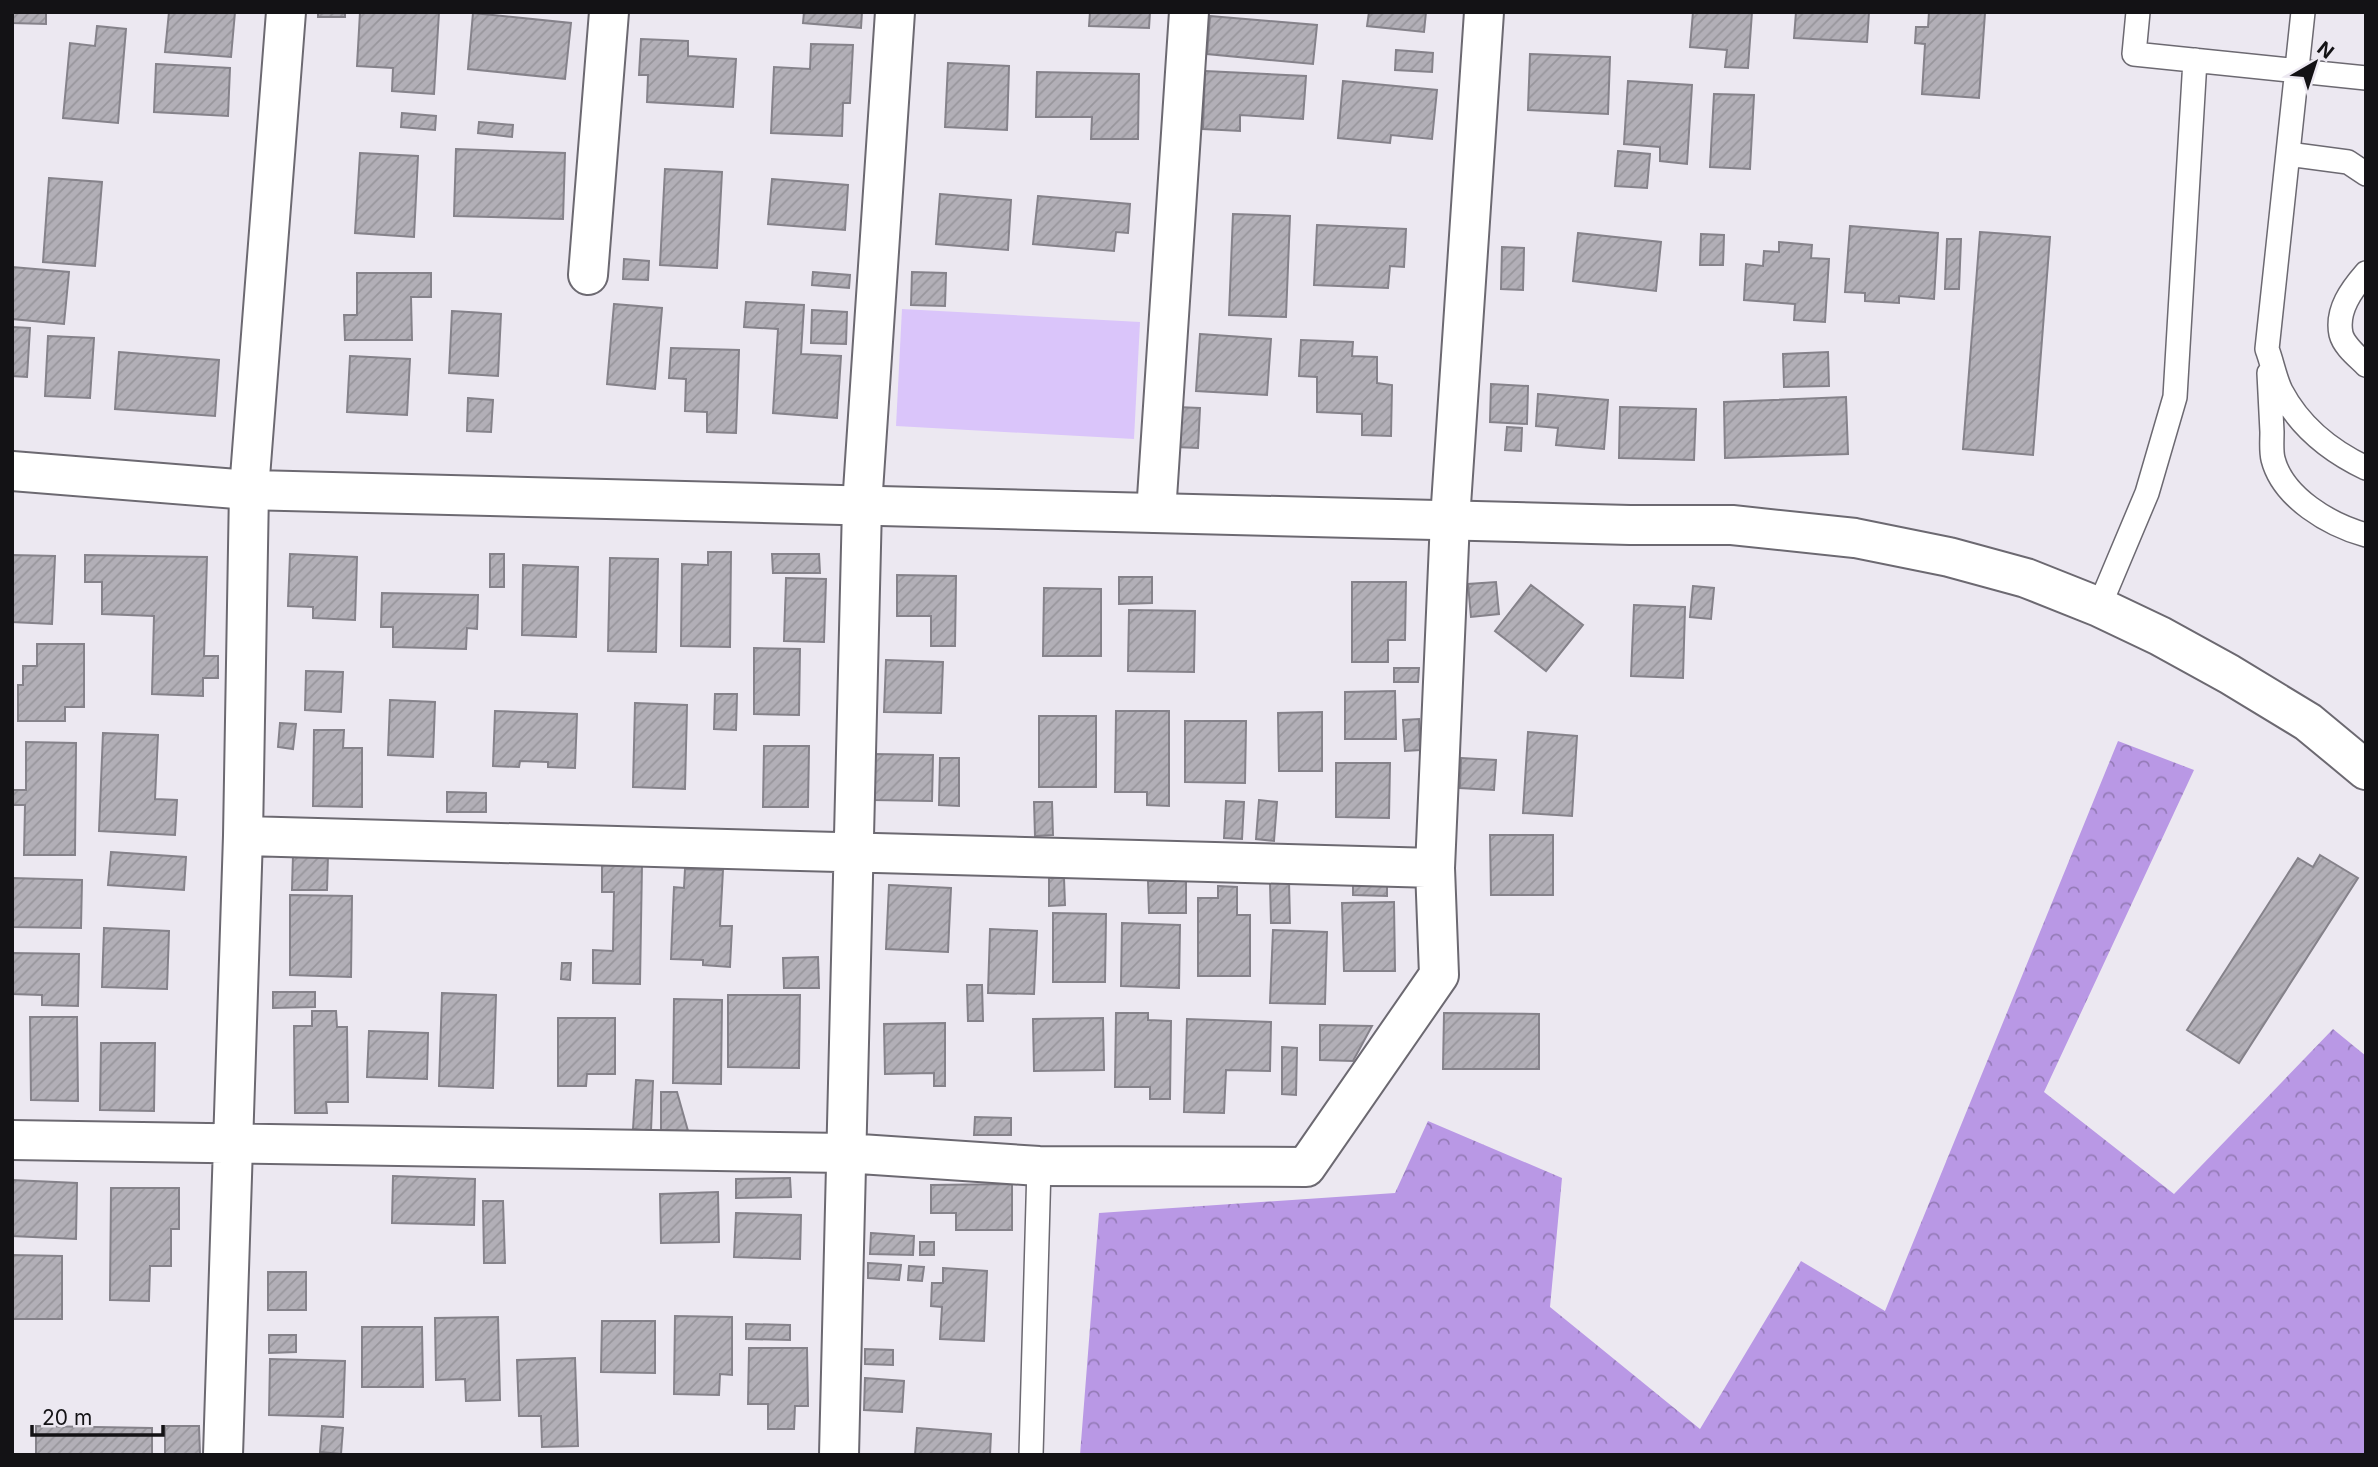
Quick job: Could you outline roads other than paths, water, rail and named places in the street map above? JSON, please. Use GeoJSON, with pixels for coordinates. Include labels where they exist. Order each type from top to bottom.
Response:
{"type":"FeatureCollection","features":[{"type":"Feature","properties":{"kind":"street"},"geometry":{"type":"LineString","coordinates":[[223,1455],[243,836],[249,490],[286,12]]}},
{"type":"Feature","properties":{"kind":"street"},"geometry":{"type":"LineString","coordinates":[[588,275],[609,12]]}},
{"type":"Feature","properties":{"kind":"street"},"geometry":{"type":"LineString","coordinates":[[839,1455],[862,506],[895,12]]}},
{"type":"Feature","properties":{"kind":"street"},"geometry":{"type":"LineString","coordinates":[[1156,513],[1189,12]]}},
{"type":"Feature","properties":{"kind":"street"},"geometry":{"type":"LineString","coordinates":[[12,1140],[845,1153],[1039,1166],[1306,1167],[1439,975],[1435,868],[1450,520],[1484,12]]}},
{"type":"Feature","properties":{"kind":"street"},"geometry":{"type":"LineString","coordinates":[[12,471],[249,490],[1630,525],[1732,525],[1855,538],[1949,557],[2026,578],[2099,607],[2160,636],[2308,722],[2366,770]]}},
{"type":"Feature","properties":{"kind":"street"},"geometry":{"type":"LineString","coordinates":[[243,836],[1435,868]]}},
{"type":"Feature","properties":{"kind":"lane"},"geometry":{"type":"LineString","coordinates":[[2138,12],[2134,54],[2366,78]]}},
{"type":"Feature","properties":{"kind":"lane"},"geometry":{"type":"LineString","coordinates":[[2303,12],[2267,349],[2273,459],[2282,479],[2298,498],[2351,531],[2366,535]]}},
{"type":"Feature","properties":{"kind":"lane"},"geometry":{"type":"LineString","coordinates":[[2099,607],[2147,493],[2175,397],[2194,60]]}},
{"type":"Feature","properties":{"kind":"lane"},"geometry":{"type":"LineString","coordinates":[[2288,154],[2348,162],[2366,174]]}},
{"type":"Feature","properties":{"kind":"lane"},"geometry":{"type":"LineString","coordinates":[[2366,273],[2352,289],[2343,307],[2341,334],[2352,351],[2366,365]]}},
{"type":"Feature","properties":{"kind":"lane"},"geometry":{"type":"LineString","coordinates":[[2267,349],[2281,391],[2311,433],[2342,456],[2366,468]]}},
{"type":"Feature","properties":{"kind":"lane"},"geometry":{"type":"LineString","coordinates":[[1031,1455],[1039,1166]]}}]}
